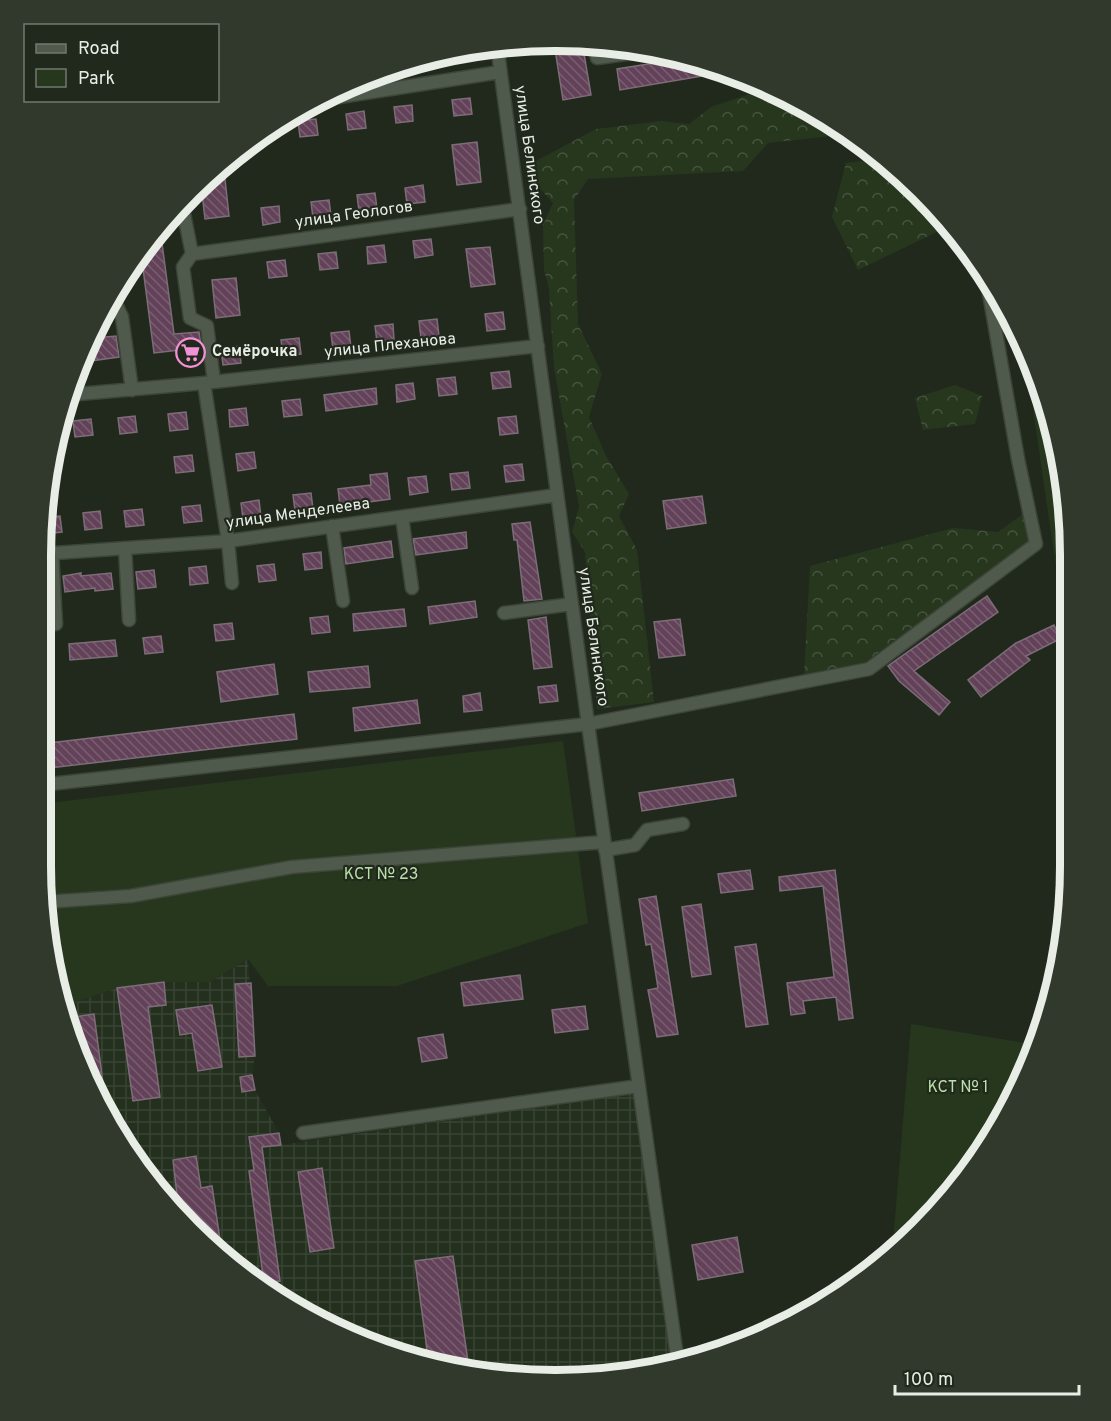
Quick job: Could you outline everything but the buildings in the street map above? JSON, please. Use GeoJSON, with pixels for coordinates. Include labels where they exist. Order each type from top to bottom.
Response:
{"type":"FeatureCollection","features":[{"type":"Feature","properties":{"kind":"street"},"geometry":{"type":"LineString","coordinates":[[596,53],[597,58],[619,55]]}},
{"type":"Feature","properties":{"kind":"street","name":"улица Белинского"},"geometry":{"type":"LineString","coordinates":[[51,784],[588,724],[497,54]]}},
{"type":"Feature","properties":{"kind":"street"},"geometry":{"type":"LineString","coordinates":[[348,96],[500,72]]}},
{"type":"Feature","properties":{"kind":"street","name":"улица Геологов"},"geometry":{"type":"LineString","coordinates":[[192,254],[520,209]]}},
{"type":"Feature","properties":{"kind":"street"},"geometry":{"type":"LineString","coordinates":[[184,215],[192,254],[183,267],[187,302],[190,318],[207,326],[209,383],[232,583]]}},
{"type":"Feature","properties":{"kind":"street"},"geometry":{"type":"LineString","coordinates":[[677,1355],[588,724],[869,669],[1036,544],[1018,459],[990,300]]}},
{"type":"Feature","properties":{"kind":"street"},"geometry":{"type":"LineString","coordinates":[[117,306],[122,317],[132,390]]}},
{"type":"Feature","properties":{"kind":"street","name":"улица Плеханова"},"geometry":{"type":"LineString","coordinates":[[78,394],[209,383],[538,346]]}},
{"type":"Feature","properties":{"kind":"street","name":"улица Менделеева"},"geometry":{"type":"LineString","coordinates":[[51,553],[228,541],[557,495]]}},
{"type":"Feature","properties":{"kind":"street"},"geometry":{"type":"LineString","coordinates":[[402,517],[412,588]]}},
{"type":"Feature","properties":{"kind":"street"},"geometry":{"type":"LineString","coordinates":[[332,526],[343,601]]}},
{"type":"Feature","properties":{"kind":"street"},"geometry":{"type":"LineString","coordinates":[[125,548],[129,620]]}},
{"type":"Feature","properties":{"kind":"street"},"geometry":{"type":"LineString","coordinates":[[51,585],[56,624]]}},
{"type":"Feature","properties":{"kind":"street"},"geometry":{"type":"LineString","coordinates":[[504,613],[572,604]]}},
{"type":"Feature","properties":{"kind":"street"},"geometry":{"type":"LineString","coordinates":[[52,901],[131,896],[292,867],[635,845],[647,830],[683,824]]}},
{"type":"Feature","properties":{"kind":"street"},"geometry":{"type":"LineString","coordinates":[[303,1133],[639,1086]]}},
{"type":"Feature","properties":{"kind":"shaded area"},"geometry":{"type":"Polygon","coordinates":[[[248,959],[255,1056],[252,1075],[255,1090],[279,1133],[281,1145],[636,1093],[672,1356],[621,1366],[556,1370],[490,1366],[457,1360],[425,1353],[362,1332],[303,1302],[248,1266],[223,1245],[176,1198],[136,1146],[103,1089],[89,1059],[71,1005],[117,988],[164,982],[210,982],[248,959]]]}},
{"type":"Feature","properties":{"kind":"green space"},"geometry":{"type":"Polygon","coordinates":[[[756,92],[835,135],[768,143],[743,171],[588,179],[574,200],[578,324],[602,374],[589,417],[606,456],[629,494],[619,516],[637,550],[654,702],[597,709],[585,552],[572,532],[579,507],[554,368],[549,289],[544,270],[543,225],[553,203],[535,183],[536,161],[596,129],[661,121],[689,124],[711,107],[756,92]]]}},
{"type":"Feature","properties":{"kind":"green space"},"geometry":{"type":"Polygon","coordinates":[[[869,160],[912,199],[941,230],[858,270],[832,217],[846,163],[869,160]]]}},
{"type":"Feature","properties":{"kind":"green space"},"geometry":{"type":"Polygon","coordinates":[[[1029,382],[1043,425],[1056,490],[1060,556],[1060,574],[1057,574],[1029,382]]]}},
{"type":"Feature","properties":{"kind":"green space"},"geometry":{"type":"Polygon","coordinates":[[[955,385],[982,396],[975,424],[923,430],[915,398],[955,385]]]}},
{"type":"Feature","properties":{"kind":"green space"},"geometry":{"type":"Polygon","coordinates":[[[1024,513],[1030,542],[864,663],[804,676],[810,566],[953,528],[998,532],[1024,513]]]}},
{"type":"Feature","properties":{"kind":"green space","name":"КСТ № 23"},"geometry":{"type":"Polygon","coordinates":[[[563,741],[588,923],[397,986],[268,986],[248,959],[210,982],[164,982],[117,988],[71,1005],[55,931],[51,866],[51,803],[563,741]]]}},
{"type":"Feature","properties":{"kind":"green space","name":"КСТ № 1"},"geometry":{"type":"Polygon","coordinates":[[[911,1024],[1028,1043],[1008,1089],[975,1146],[935,1198],[893,1240],[911,1024]]]}},
{"type":"Feature","properties":{"kind":"place","name":"Семёрочка"},"geometry":{"type":"Point","coordinates":[191,352]}}]}
